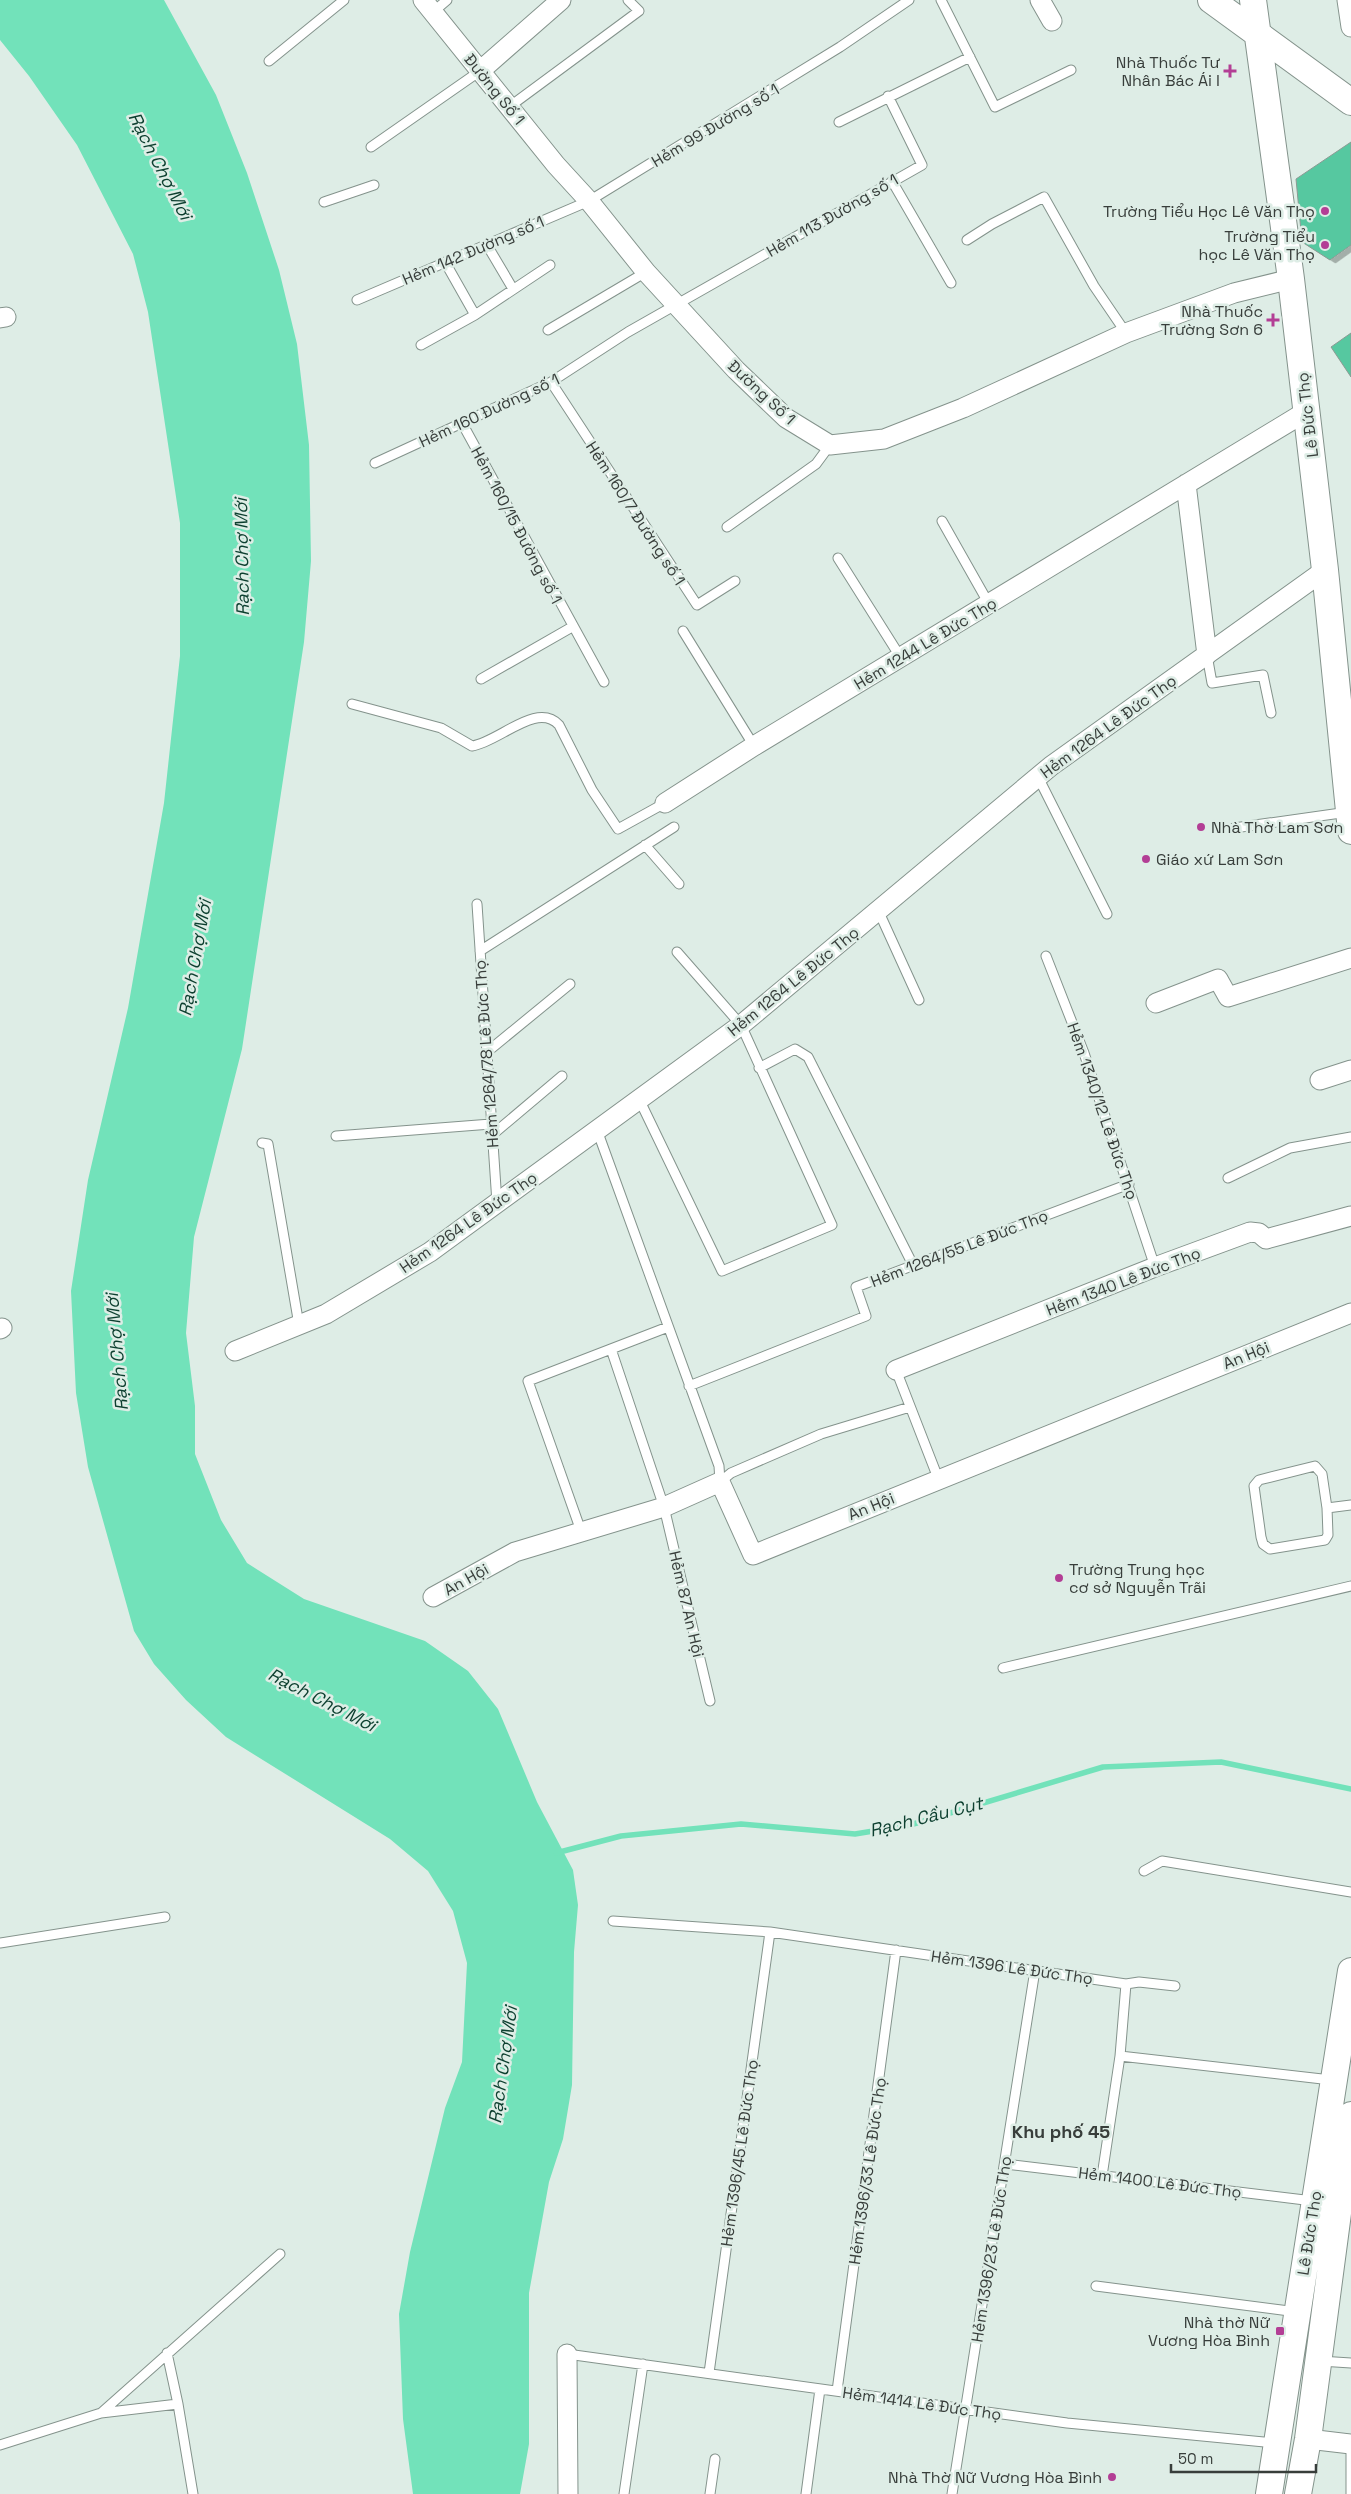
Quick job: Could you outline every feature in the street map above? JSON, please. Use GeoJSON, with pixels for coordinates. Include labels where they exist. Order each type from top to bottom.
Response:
{"type":"FeatureCollection","features":[{"type":"Feature","properties":{"kind":"main road"},"geometry":{"type":"LineString","coordinates":[[1211,0],[1351,102]]}},
{"type":"Feature","properties":{"kind":"main road","name":"Lê Đức Thọ"},"geometry":{"type":"LineString","coordinates":[[1254,0],[1307,411],[1350,818]]}},
{"type":"Feature","properties":{"kind":"main road","name":"Lê Đức Thọ"},"geometry":{"type":"LineString","coordinates":[[1269,2494],[1351,1971]]}},
{"type":"Feature","properties":{"kind":"main road","name":"Lê Đức Thọ"},"geometry":{"type":"LineString","coordinates":[[1298,2494],[1308,2439],[1350,2122]]}},
{"type":"Feature","properties":{"kind":"main road"},"geometry":{"type":"LineString","coordinates":[[1278,2444],[1308,2439]]}},
{"type":"Feature","properties":{"kind":"street"},"geometry":{"type":"LineString","coordinates":[[480,71],[561,0]]}},
{"type":"Feature","properties":{"kind":"street"},"geometry":{"type":"LineString","coordinates":[[1040,0],[1052,21]]}},
{"type":"Feature","properties":{"kind":"street"},"geometry":{"type":"LineString","coordinates":[[1348,0],[1351,27]]}},
{"type":"Feature","properties":{"kind":"street","name":"Đường Số 1"},"geometry":{"type":"LineString","coordinates":[[434,4],[480,71],[646,272],[736,370],[786,418],[830,445]]}},
{"type":"Feature","properties":{"kind":"street"},"geometry":{"type":"LineString","coordinates":[[830,445],[884,439],[963,408],[1126,333],[1234,292],[1291,278]]}},
{"type":"Feature","properties":{"kind":"street","name":"Hẻm 1244 Lê Đức Thọ"},"geometry":{"type":"LineString","coordinates":[[665,803],[754,746],[1307,411]]}},
{"type":"Feature","properties":{"kind":"street"},"geometry":{"type":"LineString","coordinates":[[1186,484],[1206,655]]}},
{"type":"Feature","properties":{"kind":"street","name":"Hẻm 1264 Lê Đức Thọ"},"geometry":{"type":"LineString","coordinates":[[235,1351],[326,1314],[430,1252],[741,1025],[1038,777],[1325,570]]}},
{"type":"Feature","properties":{"kind":"street"},"geometry":{"type":"LineString","coordinates":[[1156,1003],[1218,979],[1228,997],[1351,958]]}},
{"type":"Feature","properties":{"kind":"street"},"geometry":{"type":"LineString","coordinates":[[1320,1080],[1351,1070]]}},
{"type":"Feature","properties":{"kind":"street","name":"Hẻm 1340 Lê Đức Thọ"},"geometry":{"type":"LineString","coordinates":[[896,1370],[1154,1267],[1250,1232],[1259,1233],[1266,1240],[1351,1216]]}},
{"type":"Feature","properties":{"kind":"street","name":"An Hội"},"geometry":{"type":"LineString","coordinates":[[432,1598],[516,1552],[664,1507],[720,1482],[754,1555],[938,1478],[1351,1313]]}},
{"type":"Feature","properties":{"kind":"street"},"geometry":{"type":"LineString","coordinates":[[567,2354],[568,2494]]}},
{"type":"Feature","properties":{"kind":"street"},"geometry":{"type":"LineString","coordinates":[[1308,2439],[1351,2444]]}},
{"type":"Feature","properties":{"kind":"lane"},"geometry":{"type":"LineString","coordinates":[[269,61],[344,0]]}},
{"type":"Feature","properties":{"kind":"lane"},"geometry":{"type":"LineString","coordinates":[[509,107],[639,11],[628,0]]}},
{"type":"Feature","properties":{"kind":"lane","name":"Hẻm 99 Đường số 1"},"geometry":{"type":"LineString","coordinates":[[589,201],[840,47],[909,0]]}},
{"type":"Feature","properties":{"kind":"lane"},"geometry":{"type":"LineString","coordinates":[[941,0],[995,107],[1071,70]]}},
{"type":"Feature","properties":{"kind":"lane"},"geometry":{"type":"LineString","coordinates":[[839,122],[888,96],[970,57]]}},
{"type":"Feature","properties":{"kind":"lane"},"geometry":{"type":"LineString","coordinates":[[371,148],[480,71]]}},
{"type":"Feature","properties":{"kind":"lane","name":"Hẻm 113 Đường số 1"},"geometry":{"type":"LineString","coordinates":[[677,305],[892,180],[922,165],[888,96]]}},
{"type":"Feature","properties":{"kind":"lane"},"geometry":{"type":"LineString","coordinates":[[892,180],[951,283]]}},
{"type":"Feature","properties":{"kind":"lane"},"geometry":{"type":"LineString","coordinates":[[324,202],[374,185]]}},
{"type":"Feature","properties":{"kind":"lane"},"geometry":{"type":"LineString","coordinates":[[967,240],[992,224],[1044,198],[1094,286],[1126,333]]}},
{"type":"Feature","properties":{"kind":"lane","name":"Hẻm 142 Đường số 1"},"geometry":{"type":"LineString","coordinates":[[357,300],[589,201]]}},
{"type":"Feature","properties":{"kind":"lane"},"geometry":{"type":"LineString","coordinates":[[487,245],[513,289]]}},
{"type":"Feature","properties":{"kind":"lane"},"geometry":{"type":"LineString","coordinates":[[444,262],[475,315]]}},
{"type":"Feature","properties":{"kind":"lane"},"geometry":{"type":"LineString","coordinates":[[421,345],[475,315],[550,265]]}},
{"type":"Feature","properties":{"kind":"lane"},"geometry":{"type":"LineString","coordinates":[[548,330],[646,272]]}},
{"type":"Feature","properties":{"kind":"lane","name":"Hẻm 160 Đường số 1"},"geometry":{"type":"LineString","coordinates":[[375,463],[551,382],[628,332],[677,305]]}},
{"type":"Feature","properties":{"kind":"lane","name":"Hẻm 160/7 Đường số 1"},"geometry":{"type":"LineString","coordinates":[[551,382],[696,605],[735,581]]}},
{"type":"Feature","properties":{"kind":"lane","name":"Hẻm 160/15 Đường số 1"},"geometry":{"type":"LineString","coordinates":[[462,423],[572,627],[604,682]]}},
{"type":"Feature","properties":{"kind":"lane"},"geometry":{"type":"LineString","coordinates":[[727,527],[816,464],[830,445]]}},
{"type":"Feature","properties":{"kind":"lane"},"geometry":{"type":"LineString","coordinates":[[942,521],[988,604]]}},
{"type":"Feature","properties":{"kind":"lane"},"geometry":{"type":"LineString","coordinates":[[838,558],[901,658]]}},
{"type":"Feature","properties":{"kind":"lane"},"geometry":{"type":"LineString","coordinates":[[481,679],[572,627]]}},
{"type":"Feature","properties":{"kind":"lane"},"geometry":{"type":"LineString","coordinates":[[683,631],[754,746]]}},
{"type":"Feature","properties":{"kind":"lane"},"geometry":{"type":"LineString","coordinates":[[1206,655],[1212,683],[1263,675],[1271,713]]}},
{"type":"Feature","properties":{"kind":"lane"},"geometry":{"type":"LineString","coordinates":[[352,704],[441,728],[472,746],[492,740],[534,718],[550,717],[559,724],[592,790],[618,829],[665,803]]}},
{"type":"Feature","properties":{"kind":"lane"},"geometry":{"type":"LineString","coordinates":[[1038,777],[1107,914]]}},
{"type":"Feature","properties":{"kind":"lane"},"geometry":{"type":"LineString","coordinates":[[1234,828],[1350,818]]}},
{"type":"Feature","properties":{"kind":"lane"},"geometry":{"type":"LineString","coordinates":[[480,951],[674,826]]}},
{"type":"Feature","properties":{"kind":"lane"},"geometry":{"type":"LineString","coordinates":[[645,845],[679,884]]}},
{"type":"Feature","properties":{"kind":"lane","name":"Hẻm 1264/78 Lê Đức Thọ"},"geometry":{"type":"LineString","coordinates":[[476,904],[496,1204]]}},
{"type":"Feature","properties":{"kind":"lane"},"geometry":{"type":"LineString","coordinates":[[878,910],[920,1000]]}},
{"type":"Feature","properties":{"kind":"lane"},"geometry":{"type":"LineString","coordinates":[[639,1099],[722,1272],[832,1225],[741,1025],[677,952]]}},
{"type":"Feature","properties":{"kind":"lane","name":"Hẻm 1340/12 Lê Đức Thọ"},"geometry":{"type":"LineString","coordinates":[[1046,956],[1084,1053],[1129,1184],[1154,1267]]}},
{"type":"Feature","properties":{"kind":"lane"},"geometry":{"type":"LineString","coordinates":[[486,1052],[570,984]]}},
{"type":"Feature","properties":{"kind":"lane"},"geometry":{"type":"LineString","coordinates":[[759,1068],[795,1049],[808,1058],[913,1265]]}},
{"type":"Feature","properties":{"kind":"lane"},"geometry":{"type":"LineString","coordinates":[[492,1135],[562,1076]]}},
{"type":"Feature","properties":{"kind":"lane"},"geometry":{"type":"LineString","coordinates":[[336,1136],[491,1124]]}},
{"type":"Feature","properties":{"kind":"lane"},"geometry":{"type":"LineString","coordinates":[[597,1130],[719,1466],[720,1482]]}},
{"type":"Feature","properties":{"kind":"lane"},"geometry":{"type":"LineString","coordinates":[[1228,1178],[1290,1148],[1351,1138]]}},
{"type":"Feature","properties":{"kind":"lane"},"geometry":{"type":"LineString","coordinates":[[262,1142],[268,1144],[299,1325]]}},
{"type":"Feature","properties":{"kind":"lane","name":"Hẻm 1264/55 Lê Đức Thọ"},"geometry":{"type":"LineString","coordinates":[[689,1386],[866,1316],[856,1287],[1129,1184]]}},
{"type":"Feature","properties":{"kind":"lane"},"geometry":{"type":"LineString","coordinates":[[582,1531],[528,1381],[668,1327]]}},
{"type":"Feature","properties":{"kind":"lane"},"geometry":{"type":"LineString","coordinates":[[611,1349],[664,1507]]}},
{"type":"Feature","properties":{"kind":"lane"},"geometry":{"type":"LineString","coordinates":[[896,1370],[938,1478]]}},
{"type":"Feature","properties":{"kind":"lane"},"geometry":{"type":"LineString","coordinates":[[720,1482],[731,1474],[821,1434],[910,1407]]}},
{"type":"Feature","properties":{"kind":"lane"},"geometry":{"type":"LineString","coordinates":[[1315,1466],[1322,1474],[1326,1508],[1328,1535],[1325,1540],[1270,1549],[1263,1544],[1261,1537],[1254,1486],[1259,1480],[1315,1466]]}},
{"type":"Feature","properties":{"kind":"lane"},"geometry":{"type":"LineString","coordinates":[[1326,1508],[1351,1505]]}},
{"type":"Feature","properties":{"kind":"lane","name":"Hẻm 87 An Hội"},"geometry":{"type":"LineString","coordinates":[[664,1507],[710,1701]]}},
{"type":"Feature","properties":{"kind":"lane"},"geometry":{"type":"LineString","coordinates":[[1003,1668],[1351,1586]]}},
{"type":"Feature","properties":{"kind":"lane"},"geometry":{"type":"LineString","coordinates":[[1144,1871],[1162,1861],[1351,1892]]}},
{"type":"Feature","properties":{"kind":"lane"},"geometry":{"type":"LineString","coordinates":[[0,1943],[165,1917]]}},
{"type":"Feature","properties":{"kind":"lane","name":"Hẻm 1396 Lê Đức Thọ"},"geometry":{"type":"LineString","coordinates":[[613,1921],[770,1932],[1126,1984],[1139,1982],[1175,1986]]}},
{"type":"Feature","properties":{"kind":"lane","name":"Hẻm 1396/45 Lê Đức Thọ"},"geometry":{"type":"LineString","coordinates":[[709,2373],[770,1932]]}},
{"type":"Feature","properties":{"kind":"lane","name":"Hẻm 1396/33 Lê Đức Thọ"},"geometry":{"type":"LineString","coordinates":[[837,2391],[896,1950]]}},
{"type":"Feature","properties":{"kind":"lane","name":"Hẻm 1396/23 Lê Đức Thọ"},"geometry":{"type":"LineString","coordinates":[[952,2494],[1035,1970]]}},
{"type":"Feature","properties":{"kind":"lane"},"geometry":{"type":"LineString","coordinates":[[1102,2176],[1120,2056],[1126,1984]]}},
{"type":"Feature","properties":{"kind":"lane"},"geometry":{"type":"LineString","coordinates":[[1120,2056],[1333,2081]]}},
{"type":"Feature","properties":{"kind":"lane","name":"Hẻm 1400 Lê Đức Thọ"},"geometry":{"type":"LineString","coordinates":[[1005,2164],[1314,2201]]}},
{"type":"Feature","properties":{"kind":"lane"},"geometry":{"type":"LineString","coordinates":[[101,2413],[280,2254]]}},
{"type":"Feature","properties":{"kind":"lane"},"geometry":{"type":"LineString","coordinates":[[1096,2286],[1298,2312]]}},
{"type":"Feature","properties":{"kind":"lane"},"geometry":{"type":"LineString","coordinates":[[167,2354],[178,2404],[193,2494]]}},
{"type":"Feature","properties":{"kind":"lane","name":"Hẻm 1414 Lê Đức Thọ"},"geometry":{"type":"LineString","coordinates":[[567,2354],[1067,2423],[1278,2444]]}},
{"type":"Feature","properties":{"kind":"lane"},"geometry":{"type":"LineString","coordinates":[[1318,2361],[1351,2363]]}},
{"type":"Feature","properties":{"kind":"lane"},"geometry":{"type":"LineString","coordinates":[[624,2494],[643,2364]]}},
{"type":"Feature","properties":{"kind":"lane"},"geometry":{"type":"LineString","coordinates":[[806,2494],[820,2389]]}},
{"type":"Feature","properties":{"kind":"lane"},"geometry":{"type":"LineString","coordinates":[[0,2445],[101,2413],[178,2404]]}},
{"type":"Feature","properties":{"kind":"lane"},"geometry":{"type":"LineString","coordinates":[[1350,2494],[1351,2444]]}},
{"type":"Feature","properties":{"kind":"lane"},"geometry":{"type":"LineString","coordinates":[[710,2494],[715,2459]]}},
{"type":"Feature","properties":{"kind":"water","name":"Rạch Chợ Mới"},"geometry":{"type":"Polygon","coordinates":[[[0,0],[164,0],[216,95],[247,173],[279,270],[297,344],[309,445],[311,561],[304,642],[242,1049],[194,1237],[186,1333],[195,1406],[195,1454],[221,1520],[247,1563],[304,1599],[425,1641],[468,1671],[498,1709],[537,1802],[573,1870],[578,1905],[574,1952],[572,2085],[563,2139],[549,2182],[529,2293],[529,2444],[520,2494],[413,2494],[403,2419],[399,2314],[410,2252],[445,2108],[462,2062],[467,1963],[453,1911],[428,1871],[390,1839],[226,1737],[186,1700],[154,1664],[134,1631],[88,1467],[76,1393],[71,1291],[88,1180],[128,1008],[164,803],[180,656],[180,523],[148,312],[133,254],[77,145],[29,76],[0,40],[0,0]]]}},
{"type":"Feature","properties":{"kind":"building","name":"Trường Tiểu Học Lê Văn Thọ"},"geometry":{"type":"Polygon","coordinates":[[[1351,142],[1351,245],[1330,260],[1302,242],[1296,179],[1351,142]]]}},
{"type":"Feature","properties":{"kind":"building"},"geometry":{"type":"Polygon","coordinates":[[[1351,333],[1351,377],[1331,347],[1351,333]]]}},
{"type":"Feature","properties":{"kind":"waterway","name":"Rạch Cầu Cụt"},"geometry":{"type":"LineString","coordinates":[[556,1853],[621,1836],[741,1824],[855,1834],[910,1825],[1103,1767],[1221,1762],[1351,1789]]}},
{"type":"Feature","properties":{"kind":"place","name":"Nhà Thuốc Tư Nhân Bác Ái I"},"geometry":{"type":"Point","coordinates":[1230,71]}},
{"type":"Feature","properties":{"kind":"place","name":"Trường Tiểu Học Lê Văn Thọ"},"geometry":{"type":"Point","coordinates":[1325,211]}},
{"type":"Feature","properties":{"kind":"place","name":"Trường Tiểu học Lê Văn Thọ"},"geometry":{"type":"Point","coordinates":[1325,245]}},
{"type":"Feature","properties":{"kind":"place","name":"Nhà Thuốc Trường Sơn 6"},"geometry":{"type":"Point","coordinates":[1273,320]}},
{"type":"Feature","properties":{"kind":"place","name":"Nhà Thờ Lam Sơn"},"geometry":{"type":"Point","coordinates":[1201,827]}},
{"type":"Feature","properties":{"kind":"place","name":"Giáo xứ Lam Sơn"},"geometry":{"type":"Point","coordinates":[1146,859]}},
{"type":"Feature","properties":{"kind":"place","name":"Trường Trung học cơ sở Nguyễn Trãi"},"geometry":{"type":"Point","coordinates":[1059,1578]}},
{"type":"Feature","properties":{"kind":"place","name":"Nhà thờ Nữ Vương Hòa Bình"},"geometry":{"type":"Point","coordinates":[1280,2331]}},
{"type":"Feature","properties":{"kind":"place","name":"Nhà Thờ Nữ Vương Hòa Bình"},"geometry":{"type":"Point","coordinates":[1112,2477]}},
{"type":"Feature","properties":{"kind":"district","name":"Khu phố 45"},"geometry":{"type":"Point","coordinates":[1061,2132]}}]}
